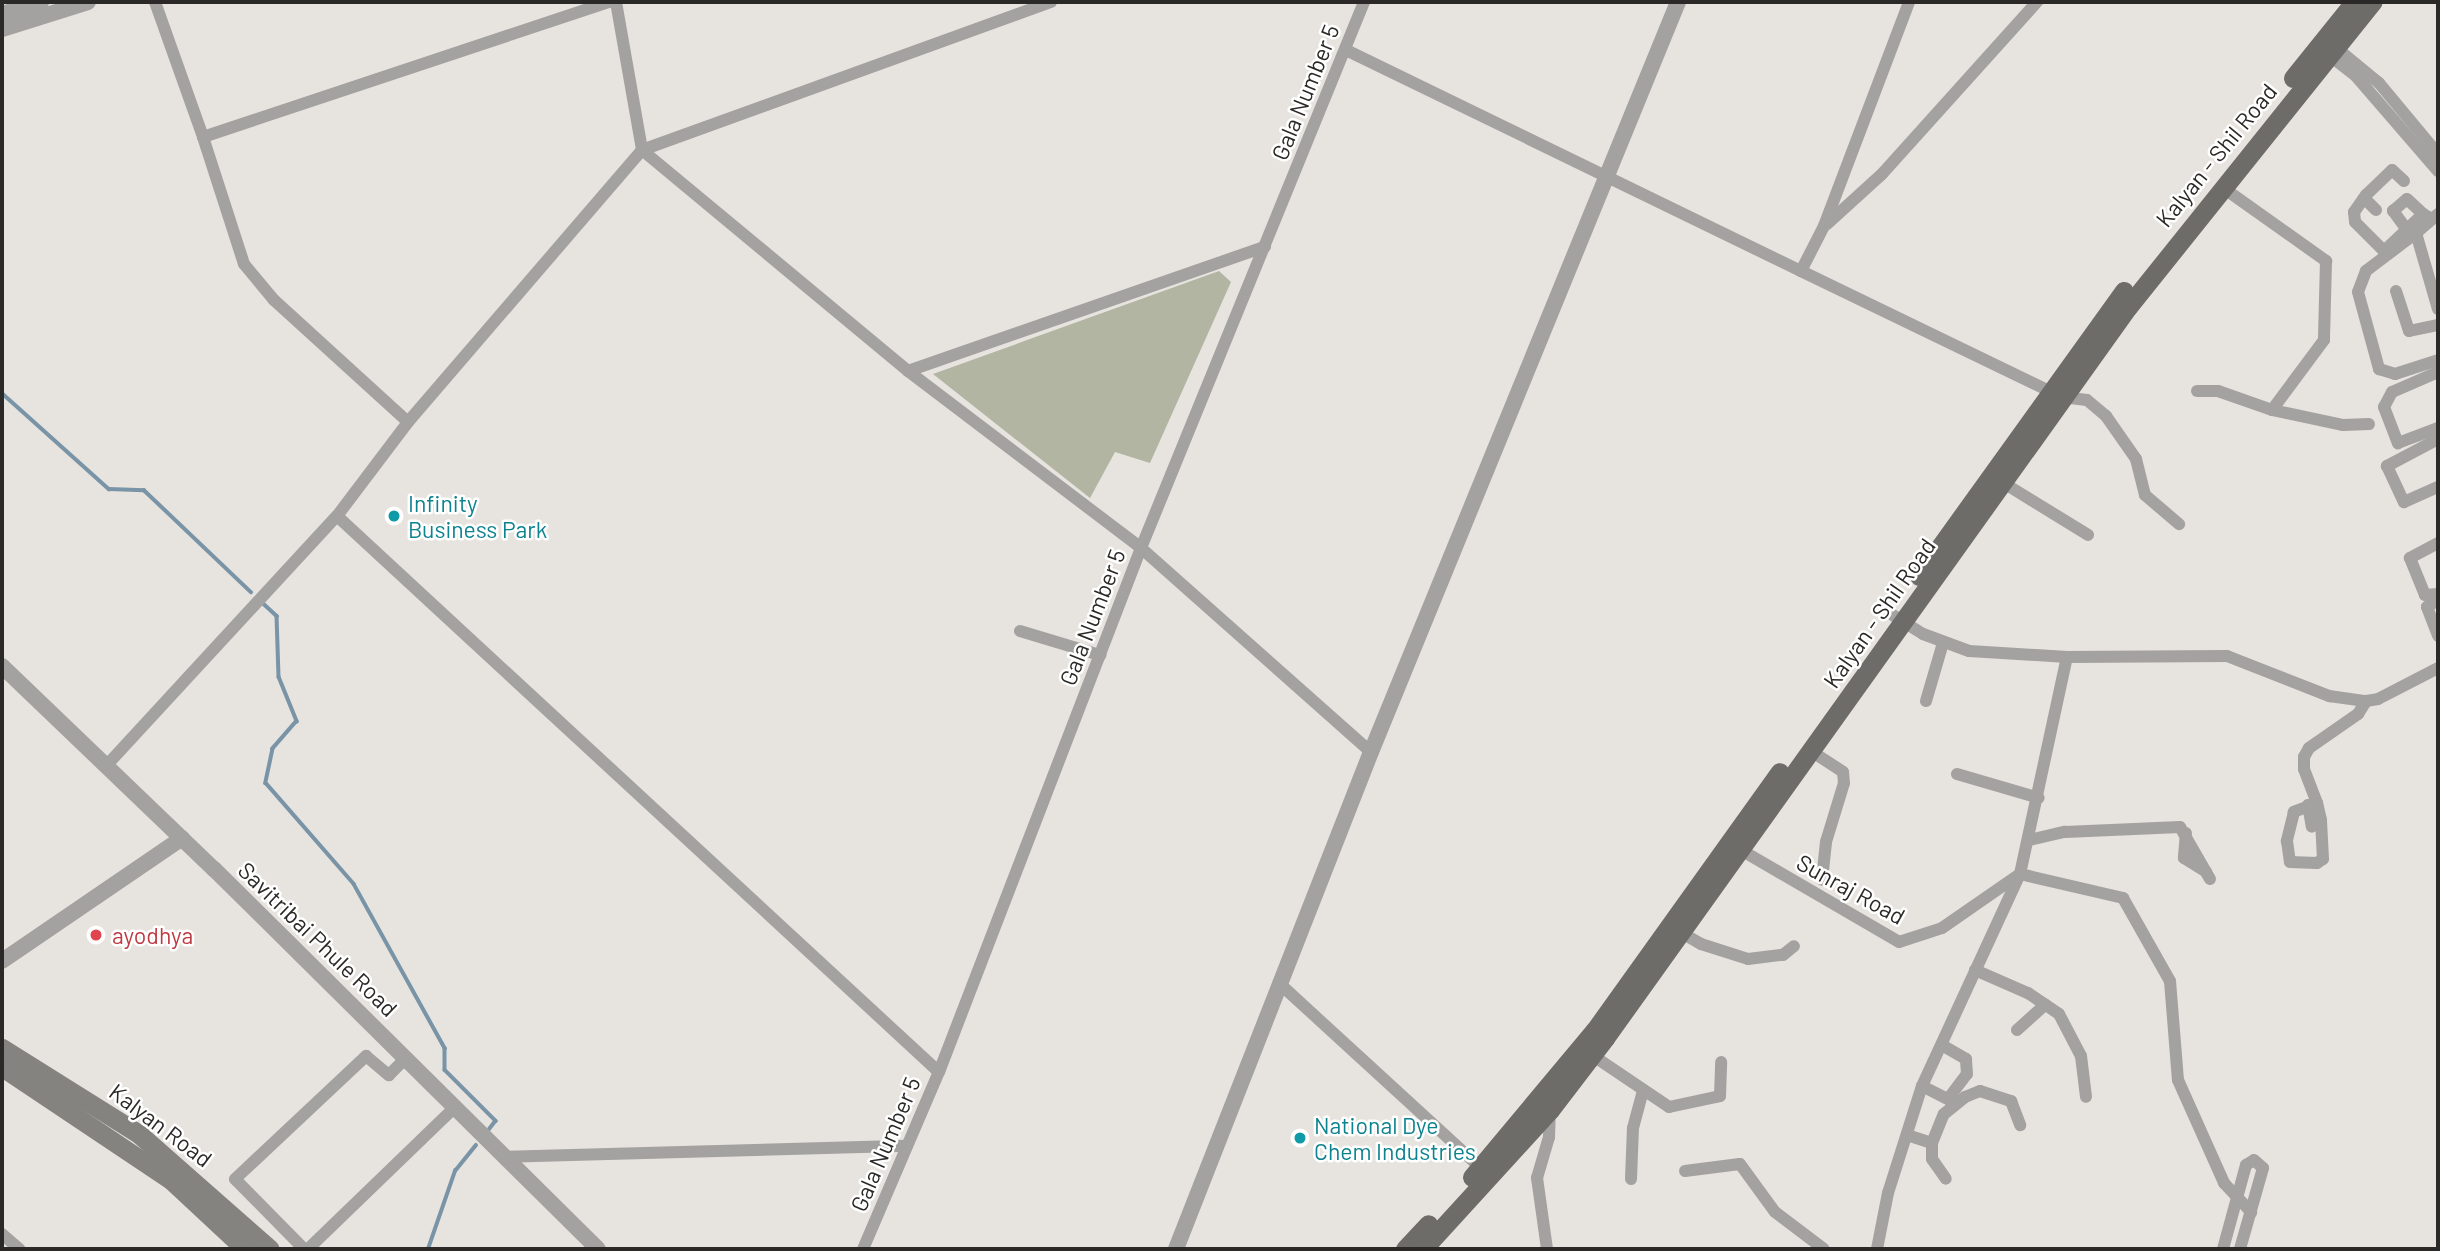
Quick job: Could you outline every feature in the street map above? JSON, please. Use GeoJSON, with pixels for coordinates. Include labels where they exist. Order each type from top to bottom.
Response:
{"type":"FeatureCollection","features":[{"type":"Feature","properties":{"kind":"main road","name":"Kalyan - Shil Road"},"geometry":{"type":"LineString","coordinates":[[1405,1249],[1592,1055],[1811,751],[1897,619],[2157,247],[2354,2]]}},
{"type":"Feature","properties":{"kind":"main road","name":"Kalyan - Shil Road"},"geometry":{"type":"LineString","coordinates":[[1423,1249],[1544,1104],[1595,1030],[1897,619],[2002,482],[2056,393],[2372,2]]}},
{"type":"Feature","properties":{"kind":"main road","name":"Kalyan Road"},"geometry":{"type":"LineString","coordinates":[[5,1064],[270,1249]]}},
{"type":"Feature","properties":{"kind":"main road","name":"Kalyan Road"},"geometry":{"type":"LineString","coordinates":[[210,1205],[245,1249]]}},
{"type":"Feature","properties":{"kind":"street"},"geometry":{"type":"LineString","coordinates":[[2,14],[35,7],[88,2]]}},
{"type":"Feature","properties":{"kind":"street"},"geometry":{"type":"LineString","coordinates":[[155,2],[244,264],[274,300],[408,422]]}},
{"type":"Feature","properties":{"kind":"street"},"geometry":{"type":"LineString","coordinates":[[203,137],[610,2]]}},
{"type":"Feature","properties":{"kind":"street"},"geometry":{"type":"LineString","coordinates":[[616,2],[642,150],[908,371],[1141,548],[1371,752]]}},
{"type":"Feature","properties":{"kind":"street"},"geometry":{"type":"LineString","coordinates":[[106,766],[337,516],[408,422],[642,150],[1051,2]]}},
{"type":"Feature","properties":{"kind":"street","name":"Gala Number 5"},"geometry":{"type":"LineString","coordinates":[[863,1249],[939,1072],[1141,548],[1364,2]]}},
{"type":"Feature","properties":{"kind":"street"},"geometry":{"type":"LineString","coordinates":[[1176,1249],[1371,752],[1678,2]]}},
{"type":"Feature","properties":{"kind":"street"},"geometry":{"type":"LineString","coordinates":[[1801,271],[1824,226],[1909,2]]}},
{"type":"Feature","properties":{"kind":"street"},"geometry":{"type":"LineString","coordinates":[[1824,226],[1882,174],[2038,2]]}},
{"type":"Feature","properties":{"kind":"street"},"geometry":{"type":"LineString","coordinates":[[2,29],[35,7]]}},
{"type":"Feature","properties":{"kind":"street"},"geometry":{"type":"LineString","coordinates":[[1346,50],[1605,179],[2056,393],[2087,400],[2106,416],[2136,459],[2145,495],[2179,524]]}},
{"type":"Feature","properties":{"kind":"street"},"geometry":{"type":"LineString","coordinates":[[2332,51],[2379,83],[2438,154]]}},
{"type":"Feature","properties":{"kind":"street"},"geometry":{"type":"LineString","coordinates":[[2332,51],[2438,171]]}},
{"type":"Feature","properties":{"kind":"street"},"geometry":{"type":"LineString","coordinates":[[2404,181],[2393,170],[2364,198],[2354,212],[2355,222],[2379,250],[2386,250],[2411,231],[2431,216],[2407,199],[2393,211],[2411,231],[2438,309]]}},
{"type":"Feature","properties":{"kind":"street"},"geometry":{"type":"LineString","coordinates":[[2222,187],[2326,261],[2324,340],[2272,410]]}},
{"type":"Feature","properties":{"kind":"street"},"geometry":{"type":"LineString","coordinates":[[2364,198],[2376,210]]}},
{"type":"Feature","properties":{"kind":"street"},"geometry":{"type":"LineString","coordinates":[[2411,231],[2366,271],[2358,292],[2379,369],[2395,374],[2438,360]]}},
{"type":"Feature","properties":{"kind":"street"},"geometry":{"type":"LineString","coordinates":[[908,371],[1265,247]]}},
{"type":"Feature","properties":{"kind":"street"},"geometry":{"type":"LineString","coordinates":[[2396,291],[2409,331],[2438,325]]}},
{"type":"Feature","properties":{"kind":"street"},"geometry":{"type":"LineString","coordinates":[[2438,372],[2392,392],[2384,407],[2398,443],[2438,428]]}},
{"type":"Feature","properties":{"kind":"street"},"geometry":{"type":"LineString","coordinates":[[2197,391],[2218,391],[2272,410],[2343,425],[2369,424]]}},
{"type":"Feature","properties":{"kind":"street"},"geometry":{"type":"LineString","coordinates":[[2438,439],[2387,466],[2404,502],[2438,487]]}},
{"type":"Feature","properties":{"kind":"street"},"geometry":{"type":"LineString","coordinates":[[2002,482],[2088,535]]}},
{"type":"Feature","properties":{"kind":"street"},"geometry":{"type":"LineString","coordinates":[[337,516],[939,1072]]}},
{"type":"Feature","properties":{"kind":"street"},"geometry":{"type":"LineString","coordinates":[[2438,543],[2410,558],[2425,595],[2438,594]]}},
{"type":"Feature","properties":{"kind":"street"},"geometry":{"type":"LineString","coordinates":[[2438,600],[2427,607],[2438,636]]}},
{"type":"Feature","properties":{"kind":"street"},"geometry":{"type":"LineString","coordinates":[[1897,619],[1943,643],[1992,655],[2227,656],[2329,696],[2366,701],[2378,699],[2437,672]]}},
{"type":"Feature","properties":{"kind":"street"},"geometry":{"type":"LineString","coordinates":[[1020,631],[1100,655]]}},
{"type":"Feature","properties":{"kind":"street"},"geometry":{"type":"LineString","coordinates":[[1926,701],[1943,643]]}},
{"type":"Feature","properties":{"kind":"street"},"geometry":{"type":"LineString","coordinates":[[1877,1249],[1922,1086],[2020,874],[2039,798],[2067,657]]}},
{"type":"Feature","properties":{"kind":"street","name":"Savitribai Phule Road"},"geometry":{"type":"LineString","coordinates":[[2,666],[183,838],[598,1249]]}},
{"type":"Feature","properties":{"kind":"street"},"geometry":{"type":"LineString","coordinates":[[2312,804],[2294,812],[2287,841],[2290,862],[2317,863],[2323,859],[2304,757],[2309,748],[2358,715],[2366,701]]}},
{"type":"Feature","properties":{"kind":"street"},"geometry":{"type":"LineString","coordinates":[[1811,751],[1843,772],[1844,783],[1826,842],[1822,880]]}},
{"type":"Feature","properties":{"kind":"street"},"geometry":{"type":"LineString","coordinates":[[1957,774],[2039,798]]}},
{"type":"Feature","properties":{"kind":"street"},"geometry":{"type":"LineString","coordinates":[[2312,804],[2312,827]]}},
{"type":"Feature","properties":{"kind":"street"},"geometry":{"type":"LineString","coordinates":[[2029,840],[2065,832],[2172,825],[2186,833],[2208,875]]}},
{"type":"Feature","properties":{"kind":"street"},"geometry":{"type":"LineString","coordinates":[[2,961],[183,838]]}},
{"type":"Feature","properties":{"kind":"street","name":"Sunraj Road"},"geometry":{"type":"LineString","coordinates":[[1741,850],[1899,942],[1942,928],[2020,874]]}},
{"type":"Feature","properties":{"kind":"street"},"geometry":{"type":"LineString","coordinates":[[2020,874],[2110,892],[2132,907],[2143,937],[2170,981],[2178,1080],[2224,1183],[2250,1212]]}},
{"type":"Feature","properties":{"kind":"street"},"geometry":{"type":"LineString","coordinates":[[1682,933],[1701,944],[1748,959],[1783,955],[1794,946]]}},
{"type":"Feature","properties":{"kind":"street"},"geometry":{"type":"LineString","coordinates":[[1975,970],[2059,1014],[2076,1041],[2086,1097]]}},
{"type":"Feature","properties":{"kind":"street"},"geometry":{"type":"LineString","coordinates":[[1280,984],[1481,1168]]}},
{"type":"Feature","properties":{"kind":"street"},"geometry":{"type":"LineString","coordinates":[[2017,1030],[2045,1005]]}},
{"type":"Feature","properties":{"kind":"street"},"geometry":{"type":"LineString","coordinates":[[1922,1086],[1948,1099],[1967,1074],[1966,1059],[1942,1045]]}},
{"type":"Feature","properties":{"kind":"street"},"geometry":{"type":"LineString","coordinates":[[1592,1055],[1669,1107],[1720,1096],[1720,1062]]}},
{"type":"Feature","properties":{"kind":"street"},"geometry":{"type":"LineString","coordinates":[[406,1058],[389,1075],[366,1056],[235,1179],[306,1249],[454,1108]]}},
{"type":"Feature","properties":{"kind":"street"},"geometry":{"type":"LineString","coordinates":[[1631,1179],[1633,1129],[1643,1091]]}},
{"type":"Feature","properties":{"kind":"street"},"geometry":{"type":"LineString","coordinates":[[1946,1178],[1932,1159],[1932,1143],[1954,1104],[1980,1091],[2011,1101],[2020,1125]]}},
{"type":"Feature","properties":{"kind":"street"},"geometry":{"type":"LineString","coordinates":[[1544,1104],[1549,1137],[1537,1178],[1547,1249]]}},
{"type":"Feature","properties":{"kind":"street"},"geometry":{"type":"LineString","coordinates":[[1907,1135],[1932,1143]]}},
{"type":"Feature","properties":{"kind":"street"},"geometry":{"type":"LineString","coordinates":[[503,1157],[907,1146]]}},
{"type":"Feature","properties":{"kind":"street"},"geometry":{"type":"LineString","coordinates":[[2223,1249],[2246,1165],[2254,1160],[2263,1168],[2240,1249]]}},
{"type":"Feature","properties":{"kind":"street"},"geometry":{"type":"LineString","coordinates":[[1685,1171],[1740,1164],[1776,1212],[1824,1249]]}},
{"type":"Feature","properties":{"kind":"street"},"geometry":{"type":"LineString","coordinates":[[2,1234],[19,1249]]}},
{"type":"Feature","properties":{"kind":"green space"},"geometry":{"type":"Polygon","coordinates":[[[1219,271],[1231,282],[1150,463],[1115,452],[1090,498],[933,374],[1219,271]]]}},
{"type":"Feature","properties":{"kind":"waterway"},"geometry":{"type":"LineString","coordinates":[[2,393],[109,489],[144,490],[251,592]]}},
{"type":"Feature","properties":{"kind":"waterway"},"geometry":{"type":"LineString","coordinates":[[264,604],[277,616],[279,677],[297,721],[273,749],[266,783],[354,884],[445,1048],[445,1070],[496,1121],[489,1130]]}},
{"type":"Feature","properties":{"kind":"waterway"},"geometry":{"type":"LineString","coordinates":[[428,1249],[455,1171],[476,1145]]}},
{"type":"Feature","properties":{"kind":"place","name":"Infinity Business Park"},"geometry":{"type":"Point","coordinates":[394,516]}},
{"type":"Feature","properties":{"kind":"place","name":"ayodhya"},"geometry":{"type":"Point","coordinates":[96,935]}},
{"type":"Feature","properties":{"kind":"place","name":"National Dye Chem Industries"},"geometry":{"type":"Point","coordinates":[1300,1138]}}]}
